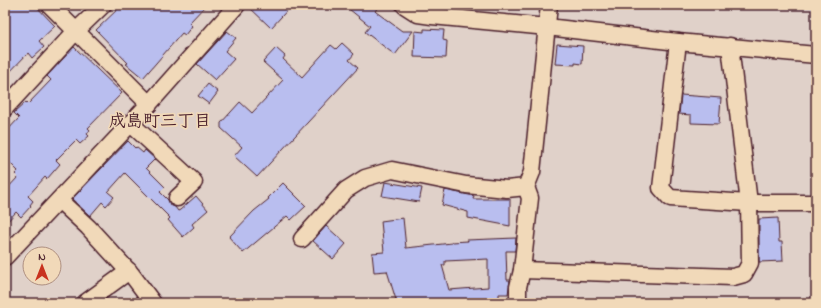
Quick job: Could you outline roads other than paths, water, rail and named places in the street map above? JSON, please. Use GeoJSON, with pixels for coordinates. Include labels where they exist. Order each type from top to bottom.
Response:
{"type":"FeatureCollection","features":[{"type":"Feature","properties":{"kind":"street"},"geometry":{"type":"LineString","coordinates":[[50,5],[149,104]]}},
{"type":"Feature","properties":{"kind":"street"},"geometry":{"type":"LineString","coordinates":[[5,108],[102,5]]}},
{"type":"Feature","properties":{"kind":"street"},"geometry":{"type":"LineString","coordinates":[[5,257],[11,240],[59,200],[149,104],[236,5]]}},
{"type":"Feature","properties":{"kind":"street"},"geometry":{"type":"LineString","coordinates":[[404,5],[418,9],[432,16],[816,55]]}},
{"type":"Feature","properties":{"kind":"street"},"geometry":{"type":"LineString","coordinates":[[518,303],[518,287],[522,270],[530,198],[526,187],[532,172],[549,5]]}},
{"type":"Feature","properties":{"kind":"street"},"geometry":{"type":"LineString","coordinates":[[678,42],[661,188],[670,198],[749,204],[816,203]]}},
{"type":"Feature","properties":{"kind":"street"},"geometry":{"type":"LineString","coordinates":[[522,270],[733,277],[744,274],[750,263],[749,204],[730,46]]}},
{"type":"Feature","properties":{"kind":"street"},"geometry":{"type":"LineString","coordinates":[[130,123],[194,182],[177,198]]}},
{"type":"Feature","properties":{"kind":"street"},"geometry":{"type":"LineString","coordinates":[[302,239],[346,190],[365,178],[392,170],[466,185],[507,188],[526,187]]}},
{"type":"Feature","properties":{"kind":"street"},"geometry":{"type":"LineString","coordinates":[[59,200],[88,227],[129,271],[153,303]]}},
{"type":"Feature","properties":{"kind":"street"},"geometry":{"type":"LineString","coordinates":[[85,303],[129,271]]}},
{"type":"Feature","properties":{"kind":"district","name":"成島町三丁目"},"geometry":{"type":"Point","coordinates":[160,120]}}]}
